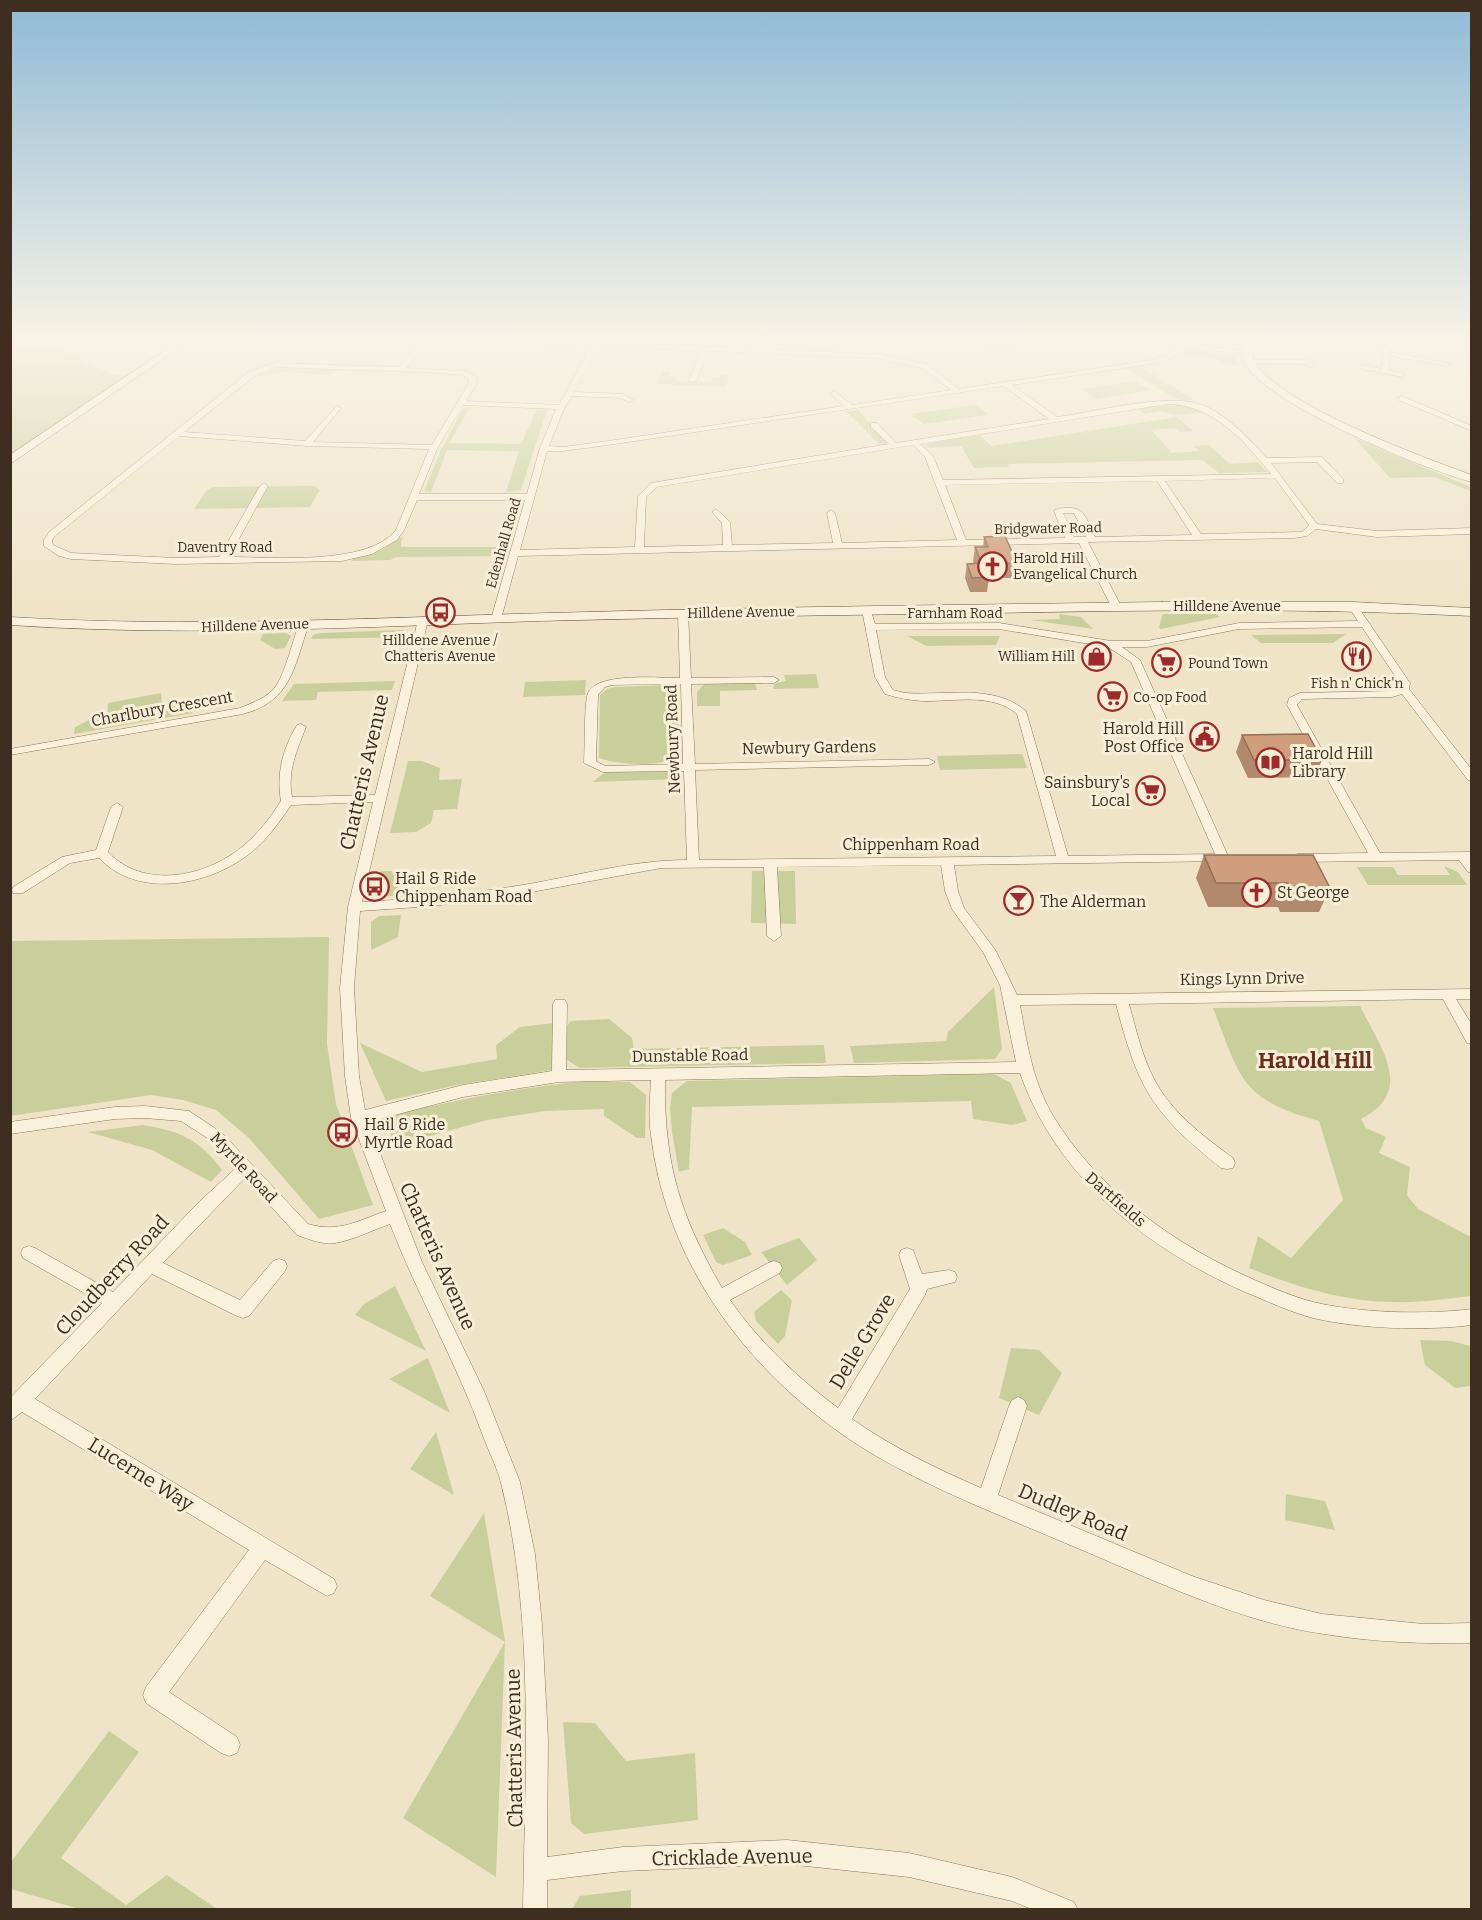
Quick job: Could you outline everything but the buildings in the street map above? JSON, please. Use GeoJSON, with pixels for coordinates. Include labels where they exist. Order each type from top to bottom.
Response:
{"type":"FeatureCollection","features":[{"type":"Feature","properties":{"kind":"street"},"geometry":{"type":"LineString","coordinates":[[10,462],[60,428]]}},
{"type":"Feature","properties":{"kind":"street","name":"Daventry Road"},"geometry":{"type":"LineString","coordinates":[[185,428],[52,534],[48,540],[49,546],[71,556],[222,561],[326,559],[369,552],[394,538],[434,447],[445,428]]}},
{"type":"Feature","properties":{"kind":"street"},"geometry":{"type":"LineString","coordinates":[[307,444],[321,428]]}},
{"type":"Feature","properties":{"kind":"street","name":"Edenhall Road"},"geometry":{"type":"LineString","coordinates":[[496,619],[543,448],[552,428]]}},
{"type":"Feature","properties":{"kind":"street"},"geometry":{"type":"LineString","coordinates":[[543,448],[563,449],[712,428]]}},
{"type":"Feature","properties":{"kind":"street"},"geometry":{"type":"LineString","coordinates":[[877,428],[894,445]]}},
{"type":"Feature","properties":{"kind":"street"},"geometry":{"type":"LineString","coordinates":[[639,551],[641,499],[644,493],[654,485],[673,480],[1007,428]]}},
{"type":"Feature","properties":{"kind":"street"},"geometry":{"type":"LineString","coordinates":[[1232,428],[1264,461],[1314,526]]}},
{"type":"Feature","properties":{"kind":"street"},"geometry":{"type":"LineString","coordinates":[[1350,428],[1399,452],[1472,479]]}},
{"type":"Feature","properties":{"kind":"street"},"geometry":{"type":"LineString","coordinates":[[177,434],[307,444],[434,447]]}},
{"type":"Feature","properties":{"kind":"street"},"geometry":{"type":"LineString","coordinates":[[914,442],[929,456],[963,543]]}},
{"type":"Feature","properties":{"kind":"street"},"geometry":{"type":"LineString","coordinates":[[1264,461],[1319,459],[1340,481]]}},
{"type":"Feature","properties":{"kind":"street"},"geometry":{"type":"LineString","coordinates":[[940,483],[1276,476]]}},
{"type":"Feature","properties":{"kind":"street"},"geometry":{"type":"LineString","coordinates":[[1159,478],[1199,538]]}},
{"type":"Feature","properties":{"kind":"street"},"geometry":{"type":"LineString","coordinates":[[222,561],[264,486]]}},
{"type":"Feature","properties":{"kind":"street"},"geometry":{"type":"LineString","coordinates":[[414,496],[530,497]]}},
{"type":"Feature","properties":{"kind":"street"},"geometry":{"type":"LineString","coordinates":[[1071,540],[1058,511],[1077,510],[1087,540],[1116,606]]}},
{"type":"Feature","properties":{"kind":"street"},"geometry":{"type":"LineString","coordinates":[[716,512],[726,522],[728,549]]}},
{"type":"Feature","properties":{"kind":"street"},"geometry":{"type":"LineString","coordinates":[[831,513],[838,546]]}},
{"type":"Feature","properties":{"kind":"street","name":"Bridgwater Road"},"geometry":{"type":"LineString","coordinates":[[514,553],[1294,535],[1304,534],[1314,526],[1377,534],[1468,532]]}},
{"type":"Feature","properties":{"kind":"street"},"geometry":{"type":"LineString","coordinates":[[1468,532],[1472,539]]}},
{"type":"Feature","properties":{"kind":"street","name":"Hilldene Avenue"},"geometry":{"type":"LineString","coordinates":[[10,621],[134,627],[683,613],[1116,606],[1353,606],[1472,612]]}},
{"type":"Feature","properties":{"kind":"street"},"geometry":{"type":"LineString","coordinates":[[1353,606],[1405,683],[1404,689],[1472,778]]}},
{"type":"Feature","properties":{"kind":"street"},"geometry":{"type":"LineString","coordinates":[[867,610],[880,677],[889,692],[910,699],[999,698],[1016,705],[1022,713],[1063,860]]}},
{"type":"Feature","properties":{"kind":"street","name":"Newbury Road"},"geometry":{"type":"LineString","coordinates":[[683,613],[693,863]]}},
{"type":"Feature","properties":{"kind":"street","name":"Chatteris Avenue"},"geometry":{"type":"LineString","coordinates":[[423,620],[354,907],[347,988],[352,1076],[359,1118],[395,1215],[414,1263],[478,1397],[512,1492],[525,1554],[532,1625],[537,1740],[535,1910]]}},
{"type":"Feature","properties":{"kind":"street","name":"Charlbury Crescent"},"geometry":{"type":"LineString","coordinates":[[10,752],[243,711],[256,706],[282,686],[304,624]]}},
{"type":"Feature","properties":{"kind":"street","name":"Farnham Road"},"geometry":{"type":"LineString","coordinates":[[870,627],[999,626],[1111,644],[1147,644],[1239,626],[1366,624]]}},
{"type":"Feature","properties":{"kind":"street","name":"Farnham Road"},"geometry":{"type":"LineString","coordinates":[[1111,644],[1135,660]]}},
{"type":"Feature","properties":{"kind":"street"},"geometry":{"type":"LineString","coordinates":[[1135,660],[1147,644]]}},
{"type":"Feature","properties":{"kind":"street","name":"Chippenham Road"},"geometry":{"type":"LineString","coordinates":[[354,907],[433,902],[521,890],[661,864],[1229,858],[1135,660]]}},
{"type":"Feature","properties":{"kind":"street"},"geometry":{"type":"LineString","coordinates":[[687,681],[774,680]]}},
{"type":"Feature","properties":{"kind":"street","name":"Newbury Gardens"},"geometry":{"type":"LineString","coordinates":[[687,681],[612,682],[597,689],[593,694],[590,763],[603,769],[929,762]]}},
{"type":"Feature","properties":{"kind":"street"},"geometry":{"type":"LineString","coordinates":[[1376,857],[1292,705],[1293,700],[1300,696],[1392,694],[1404,689]]}},
{"type":"Feature","properties":{"kind":"street"},"geometry":{"type":"LineString","coordinates":[[287,801],[283,787],[286,762],[301,727]]}},
{"type":"Feature","properties":{"kind":"street"},"geometry":{"type":"LineString","coordinates":[[1457,756],[1472,756]]}},
{"type":"Feature","properties":{"kind":"street"},"geometry":{"type":"LineString","coordinates":[[287,801],[381,798]]}},
{"type":"Feature","properties":{"kind":"street"},"geometry":{"type":"LineString","coordinates":[[102,853],[119,869],[130,875],[145,878],[174,879],[204,873],[222,866],[247,849],[265,832],[287,801]]}},
{"type":"Feature","properties":{"kind":"street"},"geometry":{"type":"LineString","coordinates":[[102,853],[103,837],[113,821],[117,807]]}},
{"type":"Feature","properties":{"kind":"street"},"geometry":{"type":"LineString","coordinates":[[18,890],[66,860],[102,853]]}},
{"type":"Feature","properties":{"kind":"street"},"geometry":{"type":"LineString","coordinates":[[1282,858],[1467,856],[1472,869]]}},
{"type":"Feature","properties":{"kind":"street","name":"Dartfields"},"geometry":{"type":"LineString","coordinates":[[947,860],[953,897],[958,909],[993,957],[1013,1000],[1018,1039],[1025,1067],[1047,1119],[1081,1168],[1146,1225],[1197,1259],[1242,1282],[1311,1309],[1385,1320],[1470,1321]]}},
{"type":"Feature","properties":{"kind":"street"},"geometry":{"type":"LineString","coordinates":[[770,862],[774,936]]}},
{"type":"Feature","properties":{"kind":"street"},"geometry":{"type":"LineString","coordinates":[[1448,994],[1472,1039]]}},
{"type":"Feature","properties":{"kind":"street","name":"Kings Lynn Drive"},"geometry":{"type":"LineString","coordinates":[[1013,1000],[1472,994]]}},
{"type":"Feature","properties":{"kind":"street"},"geometry":{"type":"LineString","coordinates":[[1121,998],[1128,1026],[1151,1088],[1169,1113],[1191,1136],[1227,1163]]}},
{"type":"Feature","properties":{"kind":"street"},"geometry":{"type":"LineString","coordinates":[[559,1076],[560,1004]]}},
{"type":"Feature","properties":{"kind":"street","name":"Dunstable Road"},"geometry":{"type":"LineString","coordinates":[[359,1118],[464,1090],[559,1076],[1025,1067]]}},
{"type":"Feature","properties":{"kind":"street","name":"Dudley Road"},"geometry":{"type":"LineString","coordinates":[[658,1074],[658,1134],[678,1218],[693,1252],[719,1298],[751,1340],[779,1371],[840,1422],[917,1468],[987,1500],[1181,1582],[1264,1610],[1322,1624],[1424,1634],[1472,1632]]}},
{"type":"Feature","properties":{"kind":"street","name":"Myrtle Road"},"geometry":{"type":"LineString","coordinates":[[10,1128],[115,1113],[146,1112],[184,1115],[217,1137],[303,1230],[314,1234],[335,1236],[395,1215]]}},
{"type":"Feature","properties":{"kind":"street","name":"Cloudberry Road"},"geometry":{"type":"LineString","coordinates":[[16,1407],[204,1208],[246,1168]]}},
{"type":"Feature","properties":{"kind":"street"},"geometry":{"type":"LineString","coordinates":[[28,1253],[115,1302]]}},
{"type":"Feature","properties":{"kind":"street","name":"Delle Grove"},"geometry":{"type":"LineString","coordinates":[[840,1422],[919,1290],[907,1255]]}},
{"type":"Feature","properties":{"kind":"street"},"geometry":{"type":"LineString","coordinates":[[150,1265],[243,1310],[279,1266]]}},
{"type":"Feature","properties":{"kind":"street"},"geometry":{"type":"LineString","coordinates":[[719,1298],[774,1268]]}},
{"type":"Feature","properties":{"kind":"street","name":"Delle Grove"},"geometry":{"type":"LineString","coordinates":[[916,1283],[949,1277]]}},
{"type":"Feature","properties":{"kind":"street"},"geometry":{"type":"LineString","coordinates":[[987,1500],[1018,1406]]}},
{"type":"Feature","properties":{"kind":"street","name":"Lucerne Way"},"geometry":{"type":"LineString","coordinates":[[16,1407],[327,1586]]}},
{"type":"Feature","properties":{"kind":"street"},"geometry":{"type":"LineString","coordinates":[[229,1745],[154,1695],[262,1548]]}},
{"type":"Feature","properties":{"kind":"street","name":"Cricklade Avenue"},"geometry":{"type":"LineString","coordinates":[[536,1870],[623,1859],[787,1852],[909,1865],[1012,1889],[1066,1910]]}},
{"type":"Feature","properties":{"kind":"green space"},"geometry":{"type":"Polygon","coordinates":[[[11,428],[52,428],[11,456],[11,428]]]}},
{"type":"Feature","properties":{"kind":"green space"},"geometry":{"type":"Polygon","coordinates":[[[453,428],[458,428],[449,443],[521,444],[528,428],[541,428],[521,490],[506,492],[519,451],[447,450],[431,492],[424,491],[453,428]]]}},
{"type":"Feature","properties":{"kind":"green space"},"geometry":{"type":"Polygon","coordinates":[[[863,428],[874,428],[888,443],[879,444],[863,428]]]}},
{"type":"Feature","properties":{"kind":"green space"},"geometry":{"type":"Polygon","coordinates":[[[1109,428],[1189,428],[1193,431],[1180,432],[1175,428],[1151,430],[1172,453],[1199,451],[1194,446],[1209,445],[1230,464],[1258,462],[1267,472],[1219,473],[1202,460],[1008,464],[1009,467],[974,468],[961,446],[929,448],[926,445],[979,435],[992,446],[1109,428]]]}},
{"type":"Feature","properties":{"kind":"green space"},"geometry":{"type":"Polygon","coordinates":[[[1354,438],[1471,487],[1471,491],[1434,477],[1390,478],[1354,438]]]}},
{"type":"Feature","properties":{"kind":"green space"},"geometry":{"type":"Polygon","coordinates":[[[314,486],[320,490],[310,507],[194,509],[206,491],[214,487],[314,486]]]}},
{"type":"Feature","properties":{"kind":"green space"},"geometry":{"type":"Polygon","coordinates":[[[402,536],[401,547],[504,547],[502,556],[397,557],[390,560],[352,561],[352,559],[382,550],[402,536]]]}},
{"type":"Feature","properties":{"kind":"green space"},"geometry":{"type":"Polygon","coordinates":[[[1059,614],[1081,617],[1093,629],[1031,620],[1060,619],[1059,614]]]}},
{"type":"Feature","properties":{"kind":"green space"},"geometry":{"type":"Polygon","coordinates":[[[1216,614],[1220,617],[1161,629],[1159,628],[1162,615],[1216,614]]]}},
{"type":"Feature","properties":{"kind":"green space"},"geometry":{"type":"Polygon","coordinates":[[[403,630],[410,637],[311,639],[313,635],[320,633],[403,630]]]}},
{"type":"Feature","properties":{"kind":"green space"},"geometry":{"type":"Polygon","coordinates":[[[286,633],[291,636],[285,648],[275,649],[260,640],[263,634],[286,633]]]}},
{"type":"Feature","properties":{"kind":"green space"},"geometry":{"type":"Polygon","coordinates":[[[1346,634],[1333,643],[1261,643],[1251,635],[1346,634]]]}},
{"type":"Feature","properties":{"kind":"green space"},"geometry":{"type":"Polygon","coordinates":[[[907,636],[1000,636],[996,645],[926,646],[907,636]]]}},
{"type":"Feature","properties":{"kind":"green space"},"geometry":{"type":"Polygon","coordinates":[[[816,674],[819,688],[773,689],[775,683],[786,681],[784,675],[816,674]]]}},
{"type":"Feature","properties":{"kind":"green space"},"geometry":{"type":"Polygon","coordinates":[[[586,680],[585,695],[523,697],[525,682],[586,680]]]}},
{"type":"Feature","properties":{"kind":"green space"},"geometry":{"type":"Polygon","coordinates":[[[395,681],[392,690],[318,692],[316,700],[282,701],[294,684],[395,681]]]}},
{"type":"Feature","properties":{"kind":"green space"},"geometry":{"type":"Polygon","coordinates":[[[755,683],[757,690],[720,691],[720,706],[697,706],[697,692],[704,684],[755,683]]]}},
{"type":"Feature","properties":{"kind":"green space"},"geometry":{"type":"Polygon","coordinates":[[[668,685],[678,689],[679,757],[651,764],[617,762],[599,758],[600,695],[607,689],[615,687],[668,685]]]}},
{"type":"Feature","properties":{"kind":"green space"},"geometry":{"type":"Polygon","coordinates":[[[161,693],[162,706],[186,704],[193,713],[74,734],[75,727],[89,720],[107,716],[108,703],[161,693]]]}},
{"type":"Feature","properties":{"kind":"green space"},"geometry":{"type":"Polygon","coordinates":[[[1022,754],[1027,768],[940,770],[937,756],[1022,754]]]}},
{"type":"Feature","properties":{"kind":"green space"},"geometry":{"type":"Polygon","coordinates":[[[408,761],[422,761],[440,768],[439,780],[462,779],[457,809],[434,810],[431,823],[416,832],[390,833],[408,761]]]}},
{"type":"Feature","properties":{"kind":"green space"},"geometry":{"type":"Polygon","coordinates":[[[670,770],[682,779],[593,782],[605,772],[670,770]]]}},
{"type":"Feature","properties":{"kind":"green space"},"geometry":{"type":"Polygon","coordinates":[[[1444,866],[1458,872],[1467,885],[1368,885],[1357,867],[1393,867],[1398,875],[1450,875],[1444,866]]]}},
{"type":"Feature","properties":{"kind":"green space"},"geometry":{"type":"Polygon","coordinates":[[[381,871],[391,871],[406,882],[405,894],[383,897],[376,892],[381,871]]]}},
{"type":"Feature","properties":{"kind":"green space"},"geometry":{"type":"Polygon","coordinates":[[[752,871],[795,871],[796,924],[751,923],[752,871]]]}},
{"type":"Feature","properties":{"kind":"green space"},"geometry":{"type":"Polygon","coordinates":[[[401,915],[398,937],[371,950],[371,922],[379,916],[401,915]]]}},
{"type":"Feature","properties":{"kind":"green space"},"geometry":{"type":"Polygon","coordinates":[[[329,937],[327,1044],[336,1104],[373,1205],[319,1219],[249,1138],[216,1110],[183,1100],[151,1095],[11,1116],[11,941],[329,937]]]}},
{"type":"Feature","properties":{"kind":"green space"},"geometry":{"type":"Polygon","coordinates":[[[994,987],[1002,1049],[995,1059],[854,1063],[850,1046],[946,1041],[948,1032],[994,987]]]}},
{"type":"Feature","properties":{"kind":"green space"},"geometry":{"type":"Polygon","coordinates":[[[1360,1006],[1384,1052],[1389,1067],[1390,1082],[1387,1095],[1378,1108],[1361,1119],[1366,1128],[1386,1137],[1379,1153],[1410,1167],[1407,1195],[1418,1209],[1471,1237],[1471,1296],[1413,1302],[1356,1299],[1301,1287],[1249,1268],[1258,1236],[1291,1258],[1343,1200],[1319,1121],[1293,1113],[1258,1094],[1238,1069],[1213,1008],[1360,1006]]]}},
{"type":"Feature","properties":{"kind":"green space"},"geometry":{"type":"Polygon","coordinates":[[[609,1019],[632,1038],[634,1049],[824,1045],[826,1063],[580,1068],[567,1060],[566,1027],[571,1021],[609,1019]]]}},
{"type":"Feature","properties":{"kind":"green space"},"geometry":{"type":"Polygon","coordinates":[[[554,1023],[552,1070],[457,1085],[386,1101],[360,1043],[422,1072],[497,1059],[496,1045],[520,1027],[554,1023]]]}},
{"type":"Feature","properties":{"kind":"green space"},"geometry":{"type":"Polygon","coordinates":[[[994,1074],[1011,1083],[1027,1121],[1012,1125],[973,1119],[971,1101],[692,1107],[689,1169],[679,1172],[670,1108],[672,1093],[687,1081],[994,1074]]]}},
{"type":"Feature","properties":{"kind":"green space"},"geometry":{"type":"Polygon","coordinates":[[[577,1082],[630,1082],[646,1095],[645,1138],[637,1138],[604,1116],[604,1109],[545,1111],[487,1120],[391,1147],[391,1129],[395,1116],[404,1112],[490,1094],[577,1082]]]}},
{"type":"Feature","properties":{"kind":"green space"},"geometry":{"type":"Polygon","coordinates":[[[143,1125],[168,1130],[188,1138],[214,1159],[222,1170],[211,1182],[152,1150],[88,1132],[143,1125]]]}},
{"type":"Feature","properties":{"kind":"green space"},"geometry":{"type":"Polygon","coordinates":[[[723,1228],[745,1242],[752,1255],[723,1265],[716,1262],[703,1235],[723,1228]]]}},
{"type":"Feature","properties":{"kind":"green space"},"geometry":{"type":"Polygon","coordinates":[[[799,1238],[817,1260],[787,1285],[761,1252],[799,1238]]]}},
{"type":"Feature","properties":{"kind":"green space"},"geometry":{"type":"Polygon","coordinates":[[[395,1286],[426,1351],[355,1315],[364,1304],[395,1286]]]}},
{"type":"Feature","properties":{"kind":"green space"},"geometry":{"type":"Polygon","coordinates":[[[781,1290],[792,1300],[785,1336],[778,1344],[756,1321],[754,1312],[781,1290]]]}},
{"type":"Feature","properties":{"kind":"green space"},"geometry":{"type":"Polygon","coordinates":[[[1420,1340],[1451,1341],[1471,1346],[1471,1386],[1455,1388],[1425,1365],[1420,1340]]]}},
{"type":"Feature","properties":{"kind":"green space"},"geometry":{"type":"Polygon","coordinates":[[[1011,1348],[1039,1350],[1062,1373],[1039,1415],[999,1398],[1011,1348]]]}},
{"type":"Feature","properties":{"kind":"green space"},"geometry":{"type":"Polygon","coordinates":[[[428,1358],[450,1413],[389,1379],[428,1358]]]}},
{"type":"Feature","properties":{"kind":"green space"},"geometry":{"type":"Polygon","coordinates":[[[436,1432],[454,1495],[410,1469],[436,1432]]]}},
{"type":"Feature","properties":{"kind":"green space"},"geometry":{"type":"Polygon","coordinates":[[[1286,1494],[1325,1501],[1335,1530],[1285,1520],[1286,1494]]]}},
{"type":"Feature","properties":{"kind":"green space"},"geometry":{"type":"Polygon","coordinates":[[[484,1513],[505,1641],[505,1642],[430,1596],[484,1513]]]}},
{"type":"Feature","properties":{"kind":"green space"},"geometry":{"type":"Polygon","coordinates":[[[505,1642],[496,1877],[403,1818],[505,1642]]]}},
{"type":"Feature","properties":{"kind":"green space"},"geometry":{"type":"Polygon","coordinates":[[[563,1722],[595,1723],[626,1761],[695,1753],[698,1820],[584,1834],[571,1823],[563,1722]]]}},
{"type":"Feature","properties":{"kind":"green space"},"geometry":{"type":"Polygon","coordinates":[[[109,1731],[139,1752],[61,1858],[126,1905],[167,1875],[217,1909],[79,1909],[11,1889],[11,1862],[109,1731]]]}},
{"type":"Feature","properties":{"kind":"green space"},"geometry":{"type":"Polygon","coordinates":[[[631,1890],[631,1909],[572,1909],[580,1896],[631,1890]]]}},
{"type":"Feature","properties":{"kind":"place","name":"Harold Hill Evangelical Church"},"geometry":{"type":"Point","coordinates":[992,566]}},
{"type":"Feature","properties":{"kind":"place","name":"Hilldene Avenue / Chatteris Avenue"},"geometry":{"type":"Point","coordinates":[440,613]}},
{"type":"Feature","properties":{"kind":"place","name":"William Hill"},"geometry":{"type":"Point","coordinates":[1096,656]}},
{"type":"Feature","properties":{"kind":"place","name":"Fish n' Chick'n"},"geometry":{"type":"Point","coordinates":[1357,656]}},
{"type":"Feature","properties":{"kind":"place","name":"Pound Town"},"geometry":{"type":"Point","coordinates":[1167,663]}},
{"type":"Feature","properties":{"kind":"place","name":"Co-op Food"},"geometry":{"type":"Point","coordinates":[1112,697]}},
{"type":"Feature","properties":{"kind":"place","name":"Harold Hill Post Office"},"geometry":{"type":"Point","coordinates":[1205,737]}},
{"type":"Feature","properties":{"kind":"place","name":"Harold Hill Library"},"geometry":{"type":"Point","coordinates":[1271,762]}},
{"type":"Feature","properties":{"kind":"place","name":"Sainsbury's Local"},"geometry":{"type":"Point","coordinates":[1151,791]}},
{"type":"Feature","properties":{"kind":"place","name":"Hail & Ride Chippenham Road"},"geometry":{"type":"Point","coordinates":[374,887]}},
{"type":"Feature","properties":{"kind":"place","name":"St George"},"geometry":{"type":"Point","coordinates":[1256,892]}},
{"type":"Feature","properties":{"kind":"place","name":"The Alderman"},"geometry":{"type":"Point","coordinates":[1019,901]}},
{"type":"Feature","properties":{"kind":"place","name":"Hail & Ride Myrtle Road"},"geometry":{"type":"Point","coordinates":[343,1133]}},
{"type":"Feature","properties":{"kind":"district","name":"Harold Hill"},"geometry":{"type":"Point","coordinates":[1315,1060]}}]}
